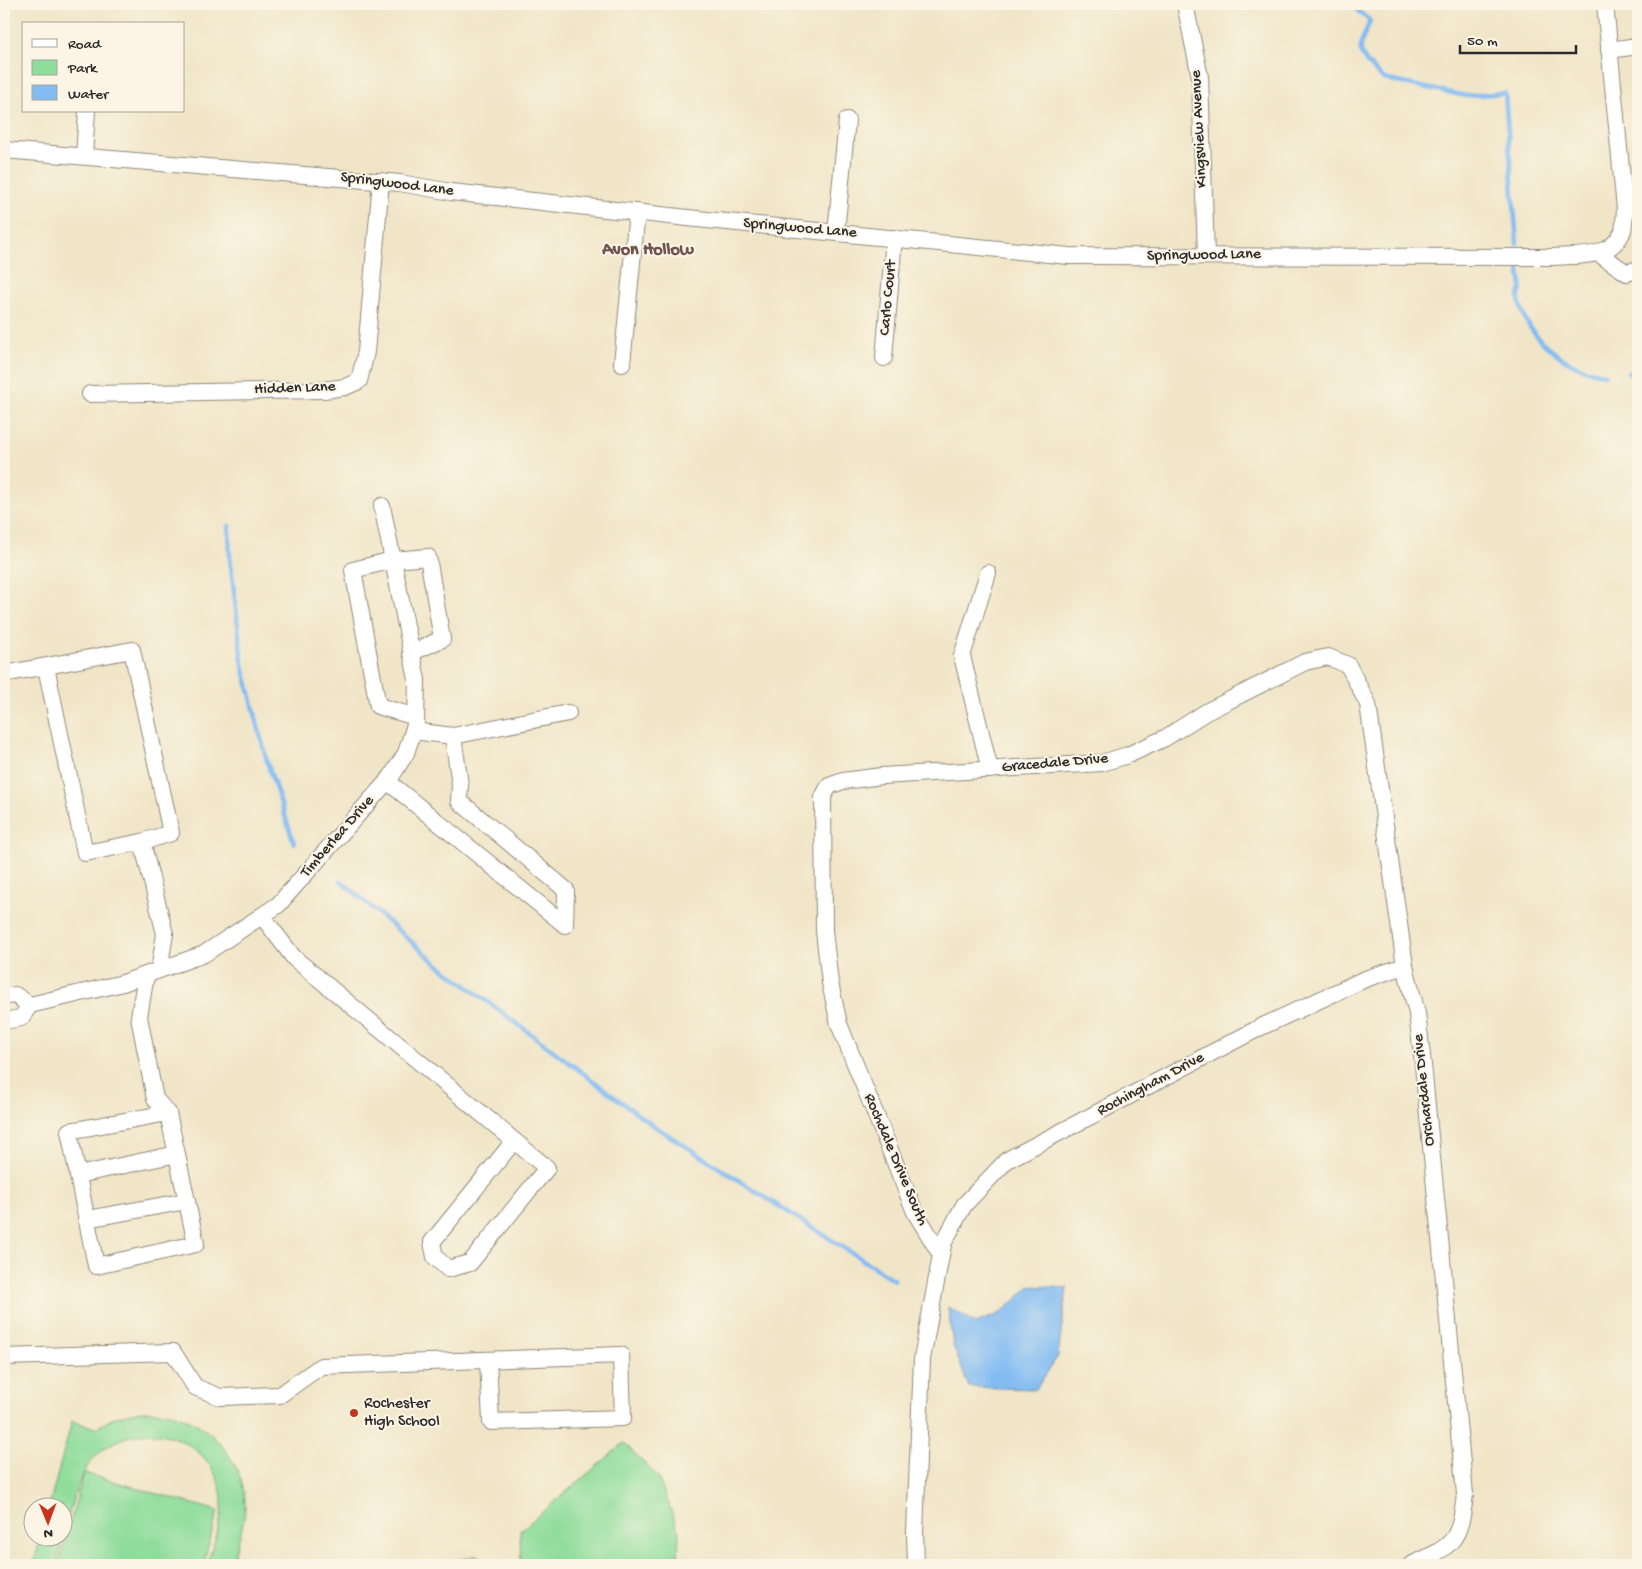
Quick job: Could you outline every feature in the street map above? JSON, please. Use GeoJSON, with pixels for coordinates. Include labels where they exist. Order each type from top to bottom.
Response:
{"type":"FeatureCollection","features":[{"type":"Feature","properties":{"kind":"street","name":"Kingsview Avenue"},"geometry":{"type":"LineString","coordinates":[[1185,4],[1200,77],[1206,256]]}},
{"type":"Feature","properties":{"kind":"street"},"geometry":{"type":"LineString","coordinates":[[1605,4],[1625,209],[1622,232],[1608,249],[1599,254],[1627,273],[1638,269]]}},
{"type":"Feature","properties":{"kind":"street"},"geometry":{"type":"LineString","coordinates":[[1609,50],[1638,46]]}},
{"type":"Feature","properties":{"kind":"street"},"geometry":{"type":"LineString","coordinates":[[84,156],[87,112]]}},
{"type":"Feature","properties":{"kind":"street"},"geometry":{"type":"LineString","coordinates":[[836,232],[846,120]]}},
{"type":"Feature","properties":{"kind":"street","name":"Springwood Lane"},"geometry":{"type":"LineString","coordinates":[[4,150],[381,181],[451,192],[1069,256],[1555,257],[1599,254]]}},
{"type":"Feature","properties":{"kind":"street","name":"Hidden Lane"},"geometry":{"type":"LineString","coordinates":[[90,394],[324,390],[345,387],[359,380],[366,352],[381,181]]}},
{"type":"Feature","properties":{"kind":"street"},"geometry":{"type":"LineString","coordinates":[[1625,209],[1638,223]]}},
{"type":"Feature","properties":{"kind":"street"},"geometry":{"type":"LineString","coordinates":[[622,364],[637,212]]}},
{"type":"Feature","properties":{"kind":"street","name":"Carlo Court"},"geometry":{"type":"LineString","coordinates":[[884,358],[894,238]]}},
{"type":"Feature","properties":{"kind":"street","name":"Timberlea Drive"},"geometry":{"type":"LineString","coordinates":[[4,1021],[21,1018],[30,1005],[123,983],[204,954],[278,905],[387,781],[406,753],[415,724],[417,680],[382,506]]}},
{"type":"Feature","properties":{"kind":"street"},"geometry":{"type":"LineString","coordinates":[[411,653],[442,639],[428,558],[392,560],[353,570],[378,706],[415,724],[453,736],[568,713]]}},
{"type":"Feature","properties":{"kind":"street"},"geometry":{"type":"LineString","coordinates":[[988,573],[962,656],[990,770]]}},
{"type":"Feature","properties":{"kind":"street"},"geometry":{"type":"LineString","coordinates":[[4,674],[132,650],[171,833],[142,842],[85,853],[46,667]]}},
{"type":"Feature","properties":{"kind":"street","name":"Gracedale Drive"},"geometry":{"type":"LineString","coordinates":[[829,786],[842,781],[882,776],[1102,763],[1128,755],[1165,738],[1206,712],[1305,662],[1328,657],[1348,665]]}},
{"type":"Feature","properties":{"kind":"street","name":"Orchardale Drive"},"geometry":{"type":"LineString","coordinates":[[1348,665],[1368,704],[1404,966],[1418,1022],[1465,1494],[1462,1522],[1454,1539],[1442,1551],[1411,1565]]}},
{"type":"Feature","properties":{"kind":"street"},"geometry":{"type":"LineString","coordinates":[[387,781],[565,925],[566,890],[459,801],[460,785],[453,736]]}},
{"type":"Feature","properties":{"kind":"street","name":"Rochdale Drive South"},"geometry":{"type":"LineString","coordinates":[[829,786],[823,797],[822,819],[824,931],[830,982],[837,1016],[915,1212],[941,1255]]}},
{"type":"Feature","properties":{"kind":"street"},"geometry":{"type":"LineString","coordinates":[[142,842],[165,934],[139,1017],[155,1099],[168,1112],[196,1244],[96,1266],[69,1131],[168,1112]]}},
{"type":"Feature","properties":{"kind":"street"},"geometry":{"type":"LineString","coordinates":[[262,916],[294,958],[547,1168],[470,1263],[448,1268],[435,1257],[432,1242],[514,1141]]}},
{"type":"Feature","properties":{"kind":"street","name":"Rochingham Drive"},"geometry":{"type":"LineString","coordinates":[[941,1255],[944,1242],[964,1206],[1007,1160],[1261,1027],[1365,979],[1404,966]]}},
{"type":"Feature","properties":{"kind":"street"},"geometry":{"type":"LineString","coordinates":[[4,997],[15,995],[30,1005]]}},
{"type":"Feature","properties":{"kind":"street"},"geometry":{"type":"LineString","coordinates":[[78,1175],[177,1154]]}},
{"type":"Feature","properties":{"kind":"street"},"geometry":{"type":"LineString","coordinates":[[87,1219],[187,1201]]}},
{"type":"Feature","properties":{"kind":"street"},"geometry":{"type":"LineString","coordinates":[[916,1565],[915,1522],[922,1359],[941,1255]]}},
{"type":"Feature","properties":{"kind":"street"},"geometry":{"type":"LineString","coordinates":[[4,1357],[173,1352],[195,1387],[220,1397],[280,1395],[321,1366],[621,1355],[623,1418],[491,1422],[488,1360]]}},
{"type":"Feature","properties":{"kind":"green space"},"geometry":{"type":"Polygon","coordinates":[[[140,1411],[178,1415],[204,1429],[225,1450],[240,1476],[244,1490],[245,1505],[242,1528],[231,1565],[207,1565],[222,1509],[221,1491],[213,1471],[201,1454],[185,1443],[167,1436],[148,1434],[128,1437],[110,1445],[93,1459],[86,1468],[72,1504],[72,1496],[52,1496],[72,1421],[96,1428],[115,1417],[140,1411]]]}},
{"type":"Feature","properties":{"kind":"green space"},"geometry":{"type":"Polygon","coordinates":[[[624,1443],[658,1477],[679,1531],[678,1565],[521,1565],[520,1531],[624,1443]]]}},
{"type":"Feature","properties":{"kind":"green space"},"geometry":{"type":"Polygon","coordinates":[[[84,1473],[218,1511],[203,1565],[58,1565],[63,1546],[72,1546],[72,1515],[84,1473]]]}},
{"type":"Feature","properties":{"kind":"green space"},"geometry":{"type":"Polygon","coordinates":[[[38,1546],[61,1546],[56,1565],[33,1565],[38,1546]]]}},
{"type":"Feature","properties":{"kind":"green space"},"geometry":{"type":"Polygon","coordinates":[[[476,1555],[496,1565],[443,1565],[476,1555]]]}},
{"type":"Feature","properties":{"kind":"water"},"geometry":{"type":"Polygon","coordinates":[[[1030,1286],[1067,1288],[1058,1356],[1036,1389],[969,1387],[953,1345],[948,1307],[976,1323],[1001,1313],[1030,1286]]]}},
{"type":"Feature","properties":{"kind":"waterway"},"geometry":{"type":"LineString","coordinates":[[1350,4],[1370,21],[1361,43],[1361,53],[1367,63],[1384,79],[1466,96],[1505,93],[1517,244]]}},
{"type":"Feature","properties":{"kind":"waterway"},"geometry":{"type":"LineString","coordinates":[[1519,270],[1521,280],[1519,299],[1523,314],[1530,327],[1551,350],[1563,359],[1577,366],[1605,374]]}},
{"type":"Feature","properties":{"kind":"waterway"},"geometry":{"type":"LineString","coordinates":[[1628,372],[1634,372],[1638,375]]}},
{"type":"Feature","properties":{"kind":"waterway"},"geometry":{"type":"LineString","coordinates":[[229,526],[230,558],[242,661],[267,762],[294,843]]}},
{"type":"Feature","properties":{"kind":"waterway"},"geometry":{"type":"LineString","coordinates":[[341,881],[436,963],[651,1124],[894,1280]]}},
{"type":"Feature","properties":{"kind":"place","name":"Rochester High School"},"geometry":{"type":"Point","coordinates":[354,1413]}},
{"type":"Feature","properties":{"kind":"district","name":"Avon Hollow"},"geometry":{"type":"Point","coordinates":[648,250]}}]}
